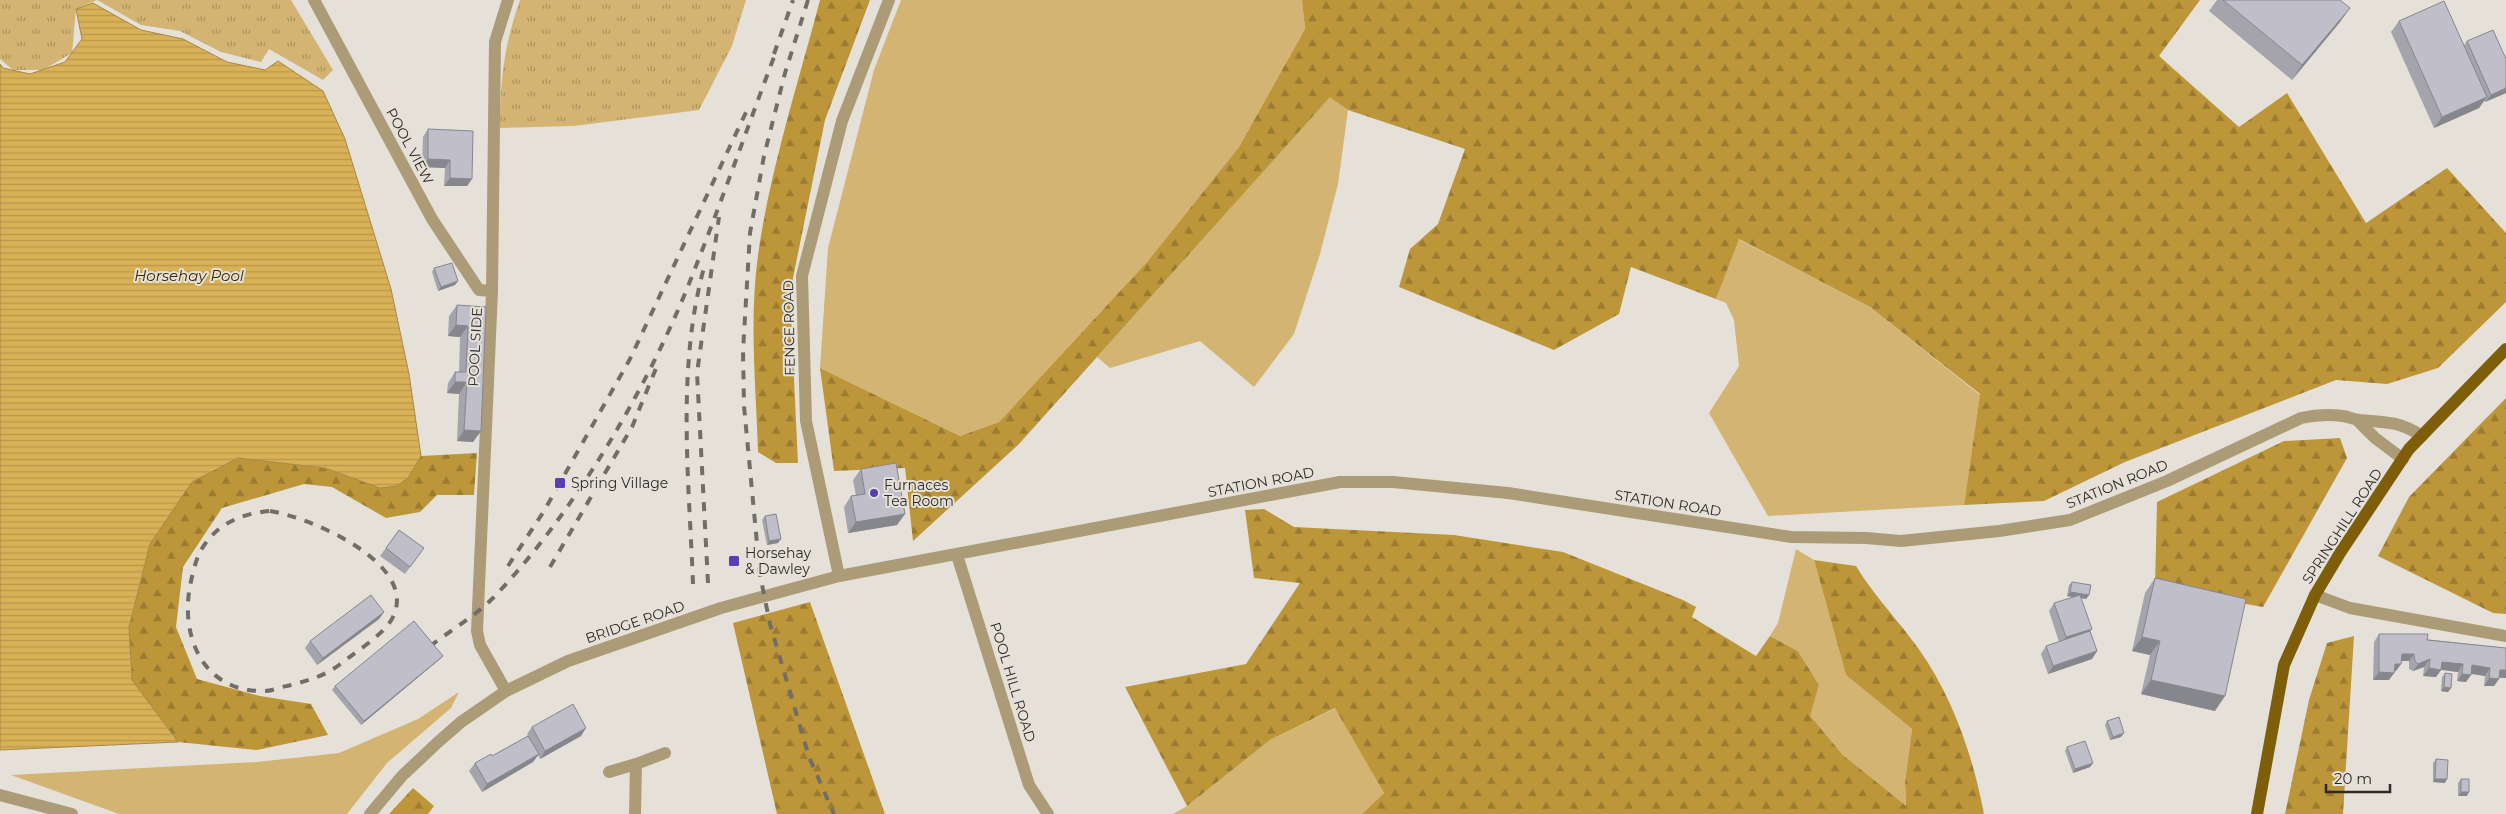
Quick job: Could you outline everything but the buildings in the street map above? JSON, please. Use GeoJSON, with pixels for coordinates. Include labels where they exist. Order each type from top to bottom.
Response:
{"type":"FeatureCollection","features":[{"type":"Feature","properties":{"kind":"main road","name":"SPRINGHILL ROAD"},"geometry":{"type":"LineString","coordinates":[[2257,814],[2284,665],[2315,595],[2340,553],[2403,458],[2506,349]]}},
{"type":"Feature","properties":{"kind":"street","name":"POOL VIEW"},"geometry":{"type":"LineString","coordinates":[[314,0],[432,219],[479,290],[492,291]]}},
{"type":"Feature","properties":{"kind":"street","name":"POOL SIDE"},"geometry":{"type":"LineString","coordinates":[[506,691],[480,645],[477,631],[492,291],[494,42],[508,0]]}},
{"type":"Feature","properties":{"kind":"street","name":"FENCE ROAD"},"geometry":{"type":"LineString","coordinates":[[839,576],[806,421],[802,276],[842,121],[888,0]]}},
{"type":"Feature","properties":{"kind":"street","name":"STATION ROAD"},"geometry":{"type":"LineString","coordinates":[[958,555],[1351,482],[1393,482],[1508,493],[1790,537],[1866,538],[1901,542],[1999,531],[2070,520],[2166,481],[2300,418],[2314,415],[2344,416],[2357,420],[2395,423],[2407,426],[2422,436]]}},
{"type":"Feature","properties":{"kind":"street"},"geometry":{"type":"LineString","coordinates":[[2357,420],[2375,438],[2403,458]]}},
{"type":"Feature","properties":{"kind":"street","name":"BRIDGE ROAD"},"geometry":{"type":"LineString","coordinates":[[370,814],[402,776],[461,722],[506,691],[568,661],[721,608],[815,582],[958,555]]}},
{"type":"Feature","properties":{"kind":"street","name":"POOL HILL ROAD"},"geometry":{"type":"LineString","coordinates":[[958,555],[1029,785],[1048,814]]}},
{"type":"Feature","properties":{"kind":"street"},"geometry":{"type":"LineString","coordinates":[[2315,595],[2350,608],[2506,636]]}},
{"type":"Feature","properties":{"kind":"street"},"geometry":{"type":"LineString","coordinates":[[609,772],[666,753]]}},
{"type":"Feature","properties":{"kind":"street"},"geometry":{"type":"LineString","coordinates":[[635,814],[636,764]]}},
{"type":"Feature","properties":{"kind":"street"},"geometry":{"type":"LineString","coordinates":[[0,795],[72,814]]}},
{"type":"Feature","properties":{"kind":"green space"},"geometry":{"type":"Polygon","coordinates":[[[0,0],[97,0],[76,9],[72,53],[43,70],[13,70],[0,59],[0,0]]]}},
{"type":"Feature","properties":{"kind":"green space"},"geometry":{"type":"Polygon","coordinates":[[[97,0],[291,0],[333,70],[323,80],[269,49],[261,62],[221,52],[180,31],[141,25],[97,0]]]}},
{"type":"Feature","properties":{"kind":"green space"},"geometry":{"type":"Polygon","coordinates":[[[520,0],[746,0],[732,46],[699,110],[574,126],[500,128],[504,63],[510,32],[520,0]]]}},
{"type":"Feature","properties":{"kind":"green space"},"geometry":{"type":"Polygon","coordinates":[[[820,0],[870,0],[825,120],[790,293],[798,463],[776,463],[758,452],[754,354],[755,279],[763,223],[770,191],[785,127],[820,0]]]}},
{"type":"Feature","properties":{"kind":"green space"},"geometry":{"type":"Polygon","coordinates":[[[901,0],[1302,0],[1305,29],[1239,147],[1147,262],[999,422],[960,436],[820,368],[828,248],[874,70],[901,0]]]}},
{"type":"Feature","properties":{"kind":"green space"},"geometry":{"type":"Polygon","coordinates":[[[1302,0],[2200,0],[2159,56],[2239,127],[2287,93],[2366,223],[2447,168],[2506,233],[2506,302],[2438,368],[2387,384],[2336,380],[2125,462],[2044,501],[1964,505],[1980,394],[1870,307],[1739,239],[1716,299],[1631,267],[1619,314],[1554,350],[1399,287],[1410,249],[1438,224],[1465,149],[1348,110],[1330,97],[1019,444],[913,541],[905,468],[834,471],[820,368],[960,436],[999,422],[1147,262],[1239,147],[1305,29],[1302,0]]]}},
{"type":"Feature","properties":{"kind":"green space"},"geometry":{"type":"Polygon","coordinates":[[[1330,96],[1348,110],[1338,184],[1320,254],[1294,334],[1254,387],[1200,341],[1110,368],[1097,357],[1330,96]]]}},
{"type":"Feature","properties":{"kind":"green space"},"geometry":{"type":"Polygon","coordinates":[[[1738,239],[1870,307],[1980,395],[1964,505],[1768,516],[1709,413],[1739,366],[1734,320],[1726,303],[1716,299],[1738,239]]]}},
{"type":"Feature","properties":{"kind":"green space"},"geometry":{"type":"Polygon","coordinates":[[[2506,398],[2506,614],[2493,613],[2378,556],[2409,497],[2506,398]]]}},
{"type":"Feature","properties":{"kind":"green space"},"geometry":{"type":"Polygon","coordinates":[[[2340,438],[2347,458],[2263,607],[2155,588],[2157,502],[2284,441],[2340,438]]]}},
{"type":"Feature","properties":{"kind":"green space"},"geometry":{"type":"Polygon","coordinates":[[[477,453],[474,495],[437,495],[420,512],[386,518],[332,487],[304,484],[222,508],[183,567],[176,627],[197,679],[260,696],[311,704],[328,735],[257,750],[178,742],[132,680],[129,627],[150,544],[192,482],[238,458],[325,468],[380,488],[408,478],[421,456],[477,453]]]}},
{"type":"Feature","properties":{"kind":"green space"},"geometry":{"type":"Polygon","coordinates":[[[1264,509],[1294,527],[1454,535],[1563,552],[1683,600],[1696,607],[1692,617],[1756,656],[1770,636],[1798,651],[1819,685],[1810,716],[1843,755],[1906,806],[1905,782],[1912,729],[1846,675],[1814,560],[1856,566],[1870,588],[1918,648],[1942,686],[1968,749],[1984,814],[1362,814],[1384,793],[1335,708],[1270,740],[1187,806],[1125,687],[1246,664],[1300,583],[1254,578],[1245,510],[1264,509]]]}},
{"type":"Feature","properties":{"kind":"green space"},"geometry":{"type":"Polygon","coordinates":[[[1796,549],[1814,560],[1846,675],[1912,729],[1905,782],[1906,807],[1843,755],[1809,716],[1819,685],[1798,651],[1770,636],[1778,623],[1796,549]]]}},
{"type":"Feature","properties":{"kind":"green space"},"geometry":{"type":"Polygon","coordinates":[[[810,602],[885,814],[777,814],[733,623],[810,602]]]}},
{"type":"Feature","properties":{"kind":"green space"},"geometry":{"type":"Polygon","coordinates":[[[2354,636],[2343,814],[2285,814],[2309,700],[2327,643],[2354,636]]]}},
{"type":"Feature","properties":{"kind":"green space"},"geometry":{"type":"Polygon","coordinates":[[[459,692],[451,708],[387,763],[347,814],[119,814],[11,775],[257,762],[339,753],[418,719],[459,692]]]}},
{"type":"Feature","properties":{"kind":"green space"},"geometry":{"type":"Polygon","coordinates":[[[1336,708],[1384,793],[1362,814],[1173,814],[1187,806],[1270,740],[1336,708]]]}},
{"type":"Feature","properties":{"kind":"green space"},"geometry":{"type":"Polygon","coordinates":[[[413,788],[434,806],[428,814],[389,814],[413,788]]]}},
{"type":"Feature","properties":{"kind":"water","name":"Horsehay Pool"},"geometry":{"type":"Polygon","coordinates":[[[93,3],[141,30],[183,39],[227,62],[265,70],[278,61],[323,91],[345,139],[391,289],[409,374],[421,456],[408,478],[397,486],[380,488],[325,468],[238,458],[192,482],[150,544],[129,627],[132,680],[178,742],[0,750],[0,64],[3,68],[30,74],[65,62],[82,39],[76,9],[93,3]]]}},
{"type":"Feature","properties":{"kind":"railway"},"geometry":{"type":"LineString","coordinates":[[774,54],[793,0]]}},
{"type":"Feature","properties":{"kind":"railway"},"geometry":{"type":"LineString","coordinates":[[808,0],[785,73],[764,156],[750,233],[743,351],[744,406],[760,575],[770,624],[809,757],[834,814]]}},
{"type":"Feature","properties":{"kind":"railway"},"geometry":{"type":"LineString","coordinates":[[430,646],[486,605],[522,566],[576,494],[625,416],[667,335],[684,296],[777,49]]}},
{"type":"Feature","properties":{"kind":"railway"},"geometry":{"type":"LineString","coordinates":[[508,566],[544,511],[630,359],[748,108]]}},
{"type":"Feature","properties":{"kind":"railway"},"geometry":{"type":"LineString","coordinates":[[708,583],[697,373],[719,217]]}},
{"type":"Feature","properties":{"kind":"railway"},"geometry":{"type":"LineString","coordinates":[[693,584],[687,463],[687,382],[690,342],[705,264]]}},
{"type":"Feature","properties":{"kind":"railway"},"geometry":{"type":"LineString","coordinates":[[550,567],[632,427],[659,361]]}},
{"type":"Feature","properties":{"kind":"railway"},"geometry":{"type":"LineString","coordinates":[[270,511],[309,522],[356,546],[376,561],[390,578],[397,597],[393,617],[383,630],[369,643],[333,669],[314,678],[265,691],[244,689],[227,683],[212,673],[201,659],[194,643],[189,625],[188,606],[195,564],[211,536],[234,520],[251,514],[270,511]]}},
{"type":"Feature","properties":{"kind":"place","name":"Spring Village"},"geometry":{"type":"Point","coordinates":[560,483]}},
{"type":"Feature","properties":{"kind":"place","name":"Furnaces Tea Room"},"geometry":{"type":"Point","coordinates":[874,493]}},
{"type":"Feature","properties":{"kind":"place","name":"Horsehay & Dawley"},"geometry":{"type":"Point","coordinates":[734,561]}}]}
